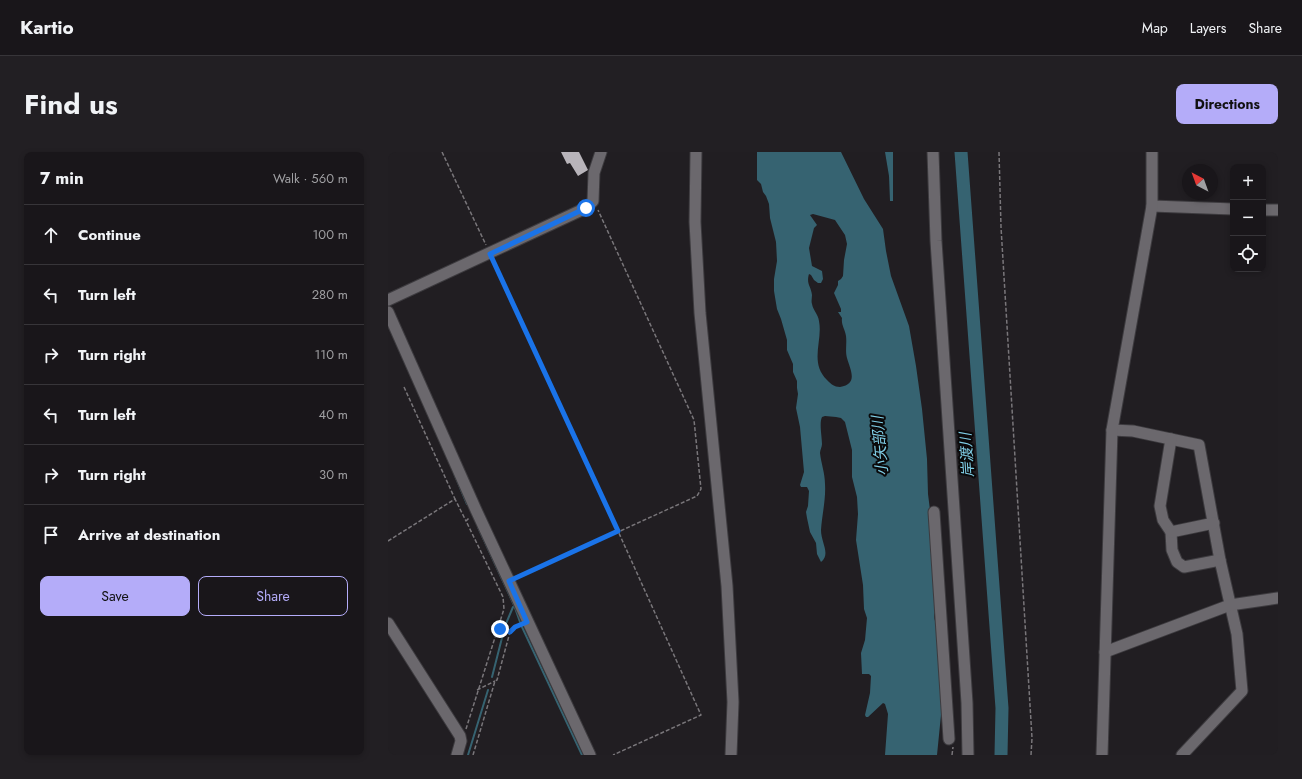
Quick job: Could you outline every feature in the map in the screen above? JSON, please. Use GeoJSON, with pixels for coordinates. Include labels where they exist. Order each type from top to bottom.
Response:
{"type":"FeatureCollection","features":[{"type":"Feature","properties":{"kind":"street"},"geometry":{"type":"LineString","coordinates":[[696,152],[695,222],[700,313],[727,586],[733,702],[731,755]]}},
{"type":"Feature","properties":{"kind":"street"},"geometry":{"type":"LineString","coordinates":[[933,152],[936,241],[967,703],[968,755]]}},
{"type":"Feature","properties":{"kind":"street"},"geometry":{"type":"LineString","coordinates":[[1102,755],[1112,430],[1152,206],[1152,152]]}},
{"type":"Feature","properties":{"kind":"street"},"geometry":{"type":"LineString","coordinates":[[388,300],[490,254],[586,208],[593,201],[594,173],[600,154]]}},
{"type":"Feature","properties":{"kind":"street"},"geometry":{"type":"LineString","coordinates":[[1152,206],[1230,209]]}},
{"type":"Feature","properties":{"kind":"street"},"geometry":{"type":"LineString","coordinates":[[1266,210],[1278,210]]}},
{"type":"Feature","properties":{"kind":"street"},"geometry":{"type":"LineString","coordinates":[[388,312],[393,332],[590,755]]}},
{"type":"Feature","properties":{"kind":"street"},"geometry":{"type":"LineString","coordinates":[[1112,430],[1133,431],[1199,445],[1220,560],[1238,634],[1242,691],[1182,755]]}},
{"type":"Feature","properties":{"kind":"street"},"geometry":{"type":"LineString","coordinates":[[1171,439],[1160,506],[1163,520],[1172,532],[1172,550],[1177,562],[1184,567],[1220,560]]}},
{"type":"Feature","properties":{"kind":"street"},"geometry":{"type":"LineString","coordinates":[[934,512],[949,739]]}},
{"type":"Feature","properties":{"kind":"street"},"geometry":{"type":"LineString","coordinates":[[1172,532],[1214,524]]}},
{"type":"Feature","properties":{"kind":"street"},"geometry":{"type":"LineString","coordinates":[[1105,652],[1230,605],[1278,598]]}},
{"type":"Feature","properties":{"kind":"street"},"geometry":{"type":"LineString","coordinates":[[388,623],[460,736],[461,740],[457,755]]}},
{"type":"Feature","properties":{"kind":"path"},"geometry":{"type":"LineString","coordinates":[[442,152],[618,531],[701,716],[613,755]]}},
{"type":"Feature","properties":{"kind":"path"},"geometry":{"type":"LineString","coordinates":[[999,152],[1001,227],[1032,738],[1031,755]]}},
{"type":"Feature","properties":{"kind":"path"},"geometry":{"type":"LineString","coordinates":[[509,581],[697,496],[701,489],[694,420],[593,201]]}},
{"type":"Feature","properties":{"kind":"path"},"geometry":{"type":"LineString","coordinates":[[404,387],[455,499],[503,597],[504,609],[499,628],[465,731],[460,736]]}},
{"type":"Feature","properties":{"kind":"path"},"geometry":{"type":"LineString","coordinates":[[388,541],[455,499]]}},
{"type":"Feature","properties":{"kind":"path"},"geometry":{"type":"LineString","coordinates":[[466,521],[476,510]]}},
{"type":"Feature","properties":{"kind":"path"},"geometry":{"type":"LineString","coordinates":[[473,755],[510,632],[515,627],[527,622]]}},
{"type":"Feature","properties":{"kind":"path"},"geometry":{"type":"LineString","coordinates":[[499,628],[510,632]]}},
{"type":"Feature","properties":{"kind":"path"},"geometry":{"type":"LineString","coordinates":[[478,690],[496,681]]}},
{"type":"Feature","properties":{"kind":"water","name":"小矢部川"},"geometry":{"type":"Polygon","coordinates":[[[757,152],[841,152],[864,199],[883,229],[891,276],[909,326],[922,409],[930,510],[935,612],[934,618],[938,627],[942,705],[937,755],[885,755],[888,714],[885,704],[883,703],[868,717],[865,715],[870,693],[871,676],[869,674],[862,674],[861,653],[865,640],[867,618],[864,609],[863,585],[856,540],[858,514],[857,497],[852,477],[852,450],[845,422],[841,418],[822,417],[822,444],[820,453],[825,490],[821,535],[825,555],[821,562],[817,554],[816,543],[810,532],[807,518],[806,512],[809,491],[807,487],[801,487],[800,485],[804,472],[800,427],[796,408],[798,394],[797,381],[793,372],[793,364],[787,350],[787,340],[777,309],[774,291],[777,261],[776,242],[770,218],[769,204],[761,184],[757,180],[757,152]],[[813,214],[810,215],[817,225],[814,228],[809,248],[812,266],[822,271],[823,279],[821,283],[818,283],[809,274],[808,283],[812,295],[813,306],[819,321],[819,366],[822,373],[831,384],[840,387],[850,383],[852,376],[846,355],[846,334],[842,323],[842,318],[838,312],[841,312],[841,309],[834,293],[838,285],[838,281],[843,276],[847,244],[845,235],[835,220],[813,214]]]}},
{"type":"Feature","properties":{"kind":"water"},"geometry":{"type":"Polygon","coordinates":[[[885,152],[893,152],[893,201],[890,201],[889,176],[885,152]]]}},
{"type":"Feature","properties":{"kind":"building"},"geometry":{"type":"Polygon","coordinates":[[[561,152],[579,152],[588,170],[578,176],[570,163],[567,164],[561,152]]]}},
{"type":"Feature","properties":{"kind":"waterway","name":"岸渡川"},"geometry":{"type":"LineString","coordinates":[[961,152],[1002,708],[1001,755]]}},
{"type":"Feature","properties":{"kind":"waterway"},"geometry":{"type":"LineString","coordinates":[[454,473],[467,504]]}},
{"type":"Feature","properties":{"kind":"waterway"},"geometry":{"type":"LineString","coordinates":[[478,527],[514,605],[520,622]]}},
{"type":"Feature","properties":{"kind":"waterway"},"geometry":{"type":"LineString","coordinates":[[492,677],[505,626],[513,607]]}},
{"type":"Feature","properties":{"kind":"waterway"},"geometry":{"type":"LineString","coordinates":[[522,627],[582,755]]}},
{"type":"Feature","properties":{"kind":"waterway"},"geometry":{"type":"LineString","coordinates":[[468,755],[488,690]]}},
{"type":"Feature","properties":{"kind":"route"},"geometry":{"type":"LineString","coordinates":[[500,629],[510,632],[515,627],[527,622],[509,581],[618,531],[490,254],[586,208]]}}]}
